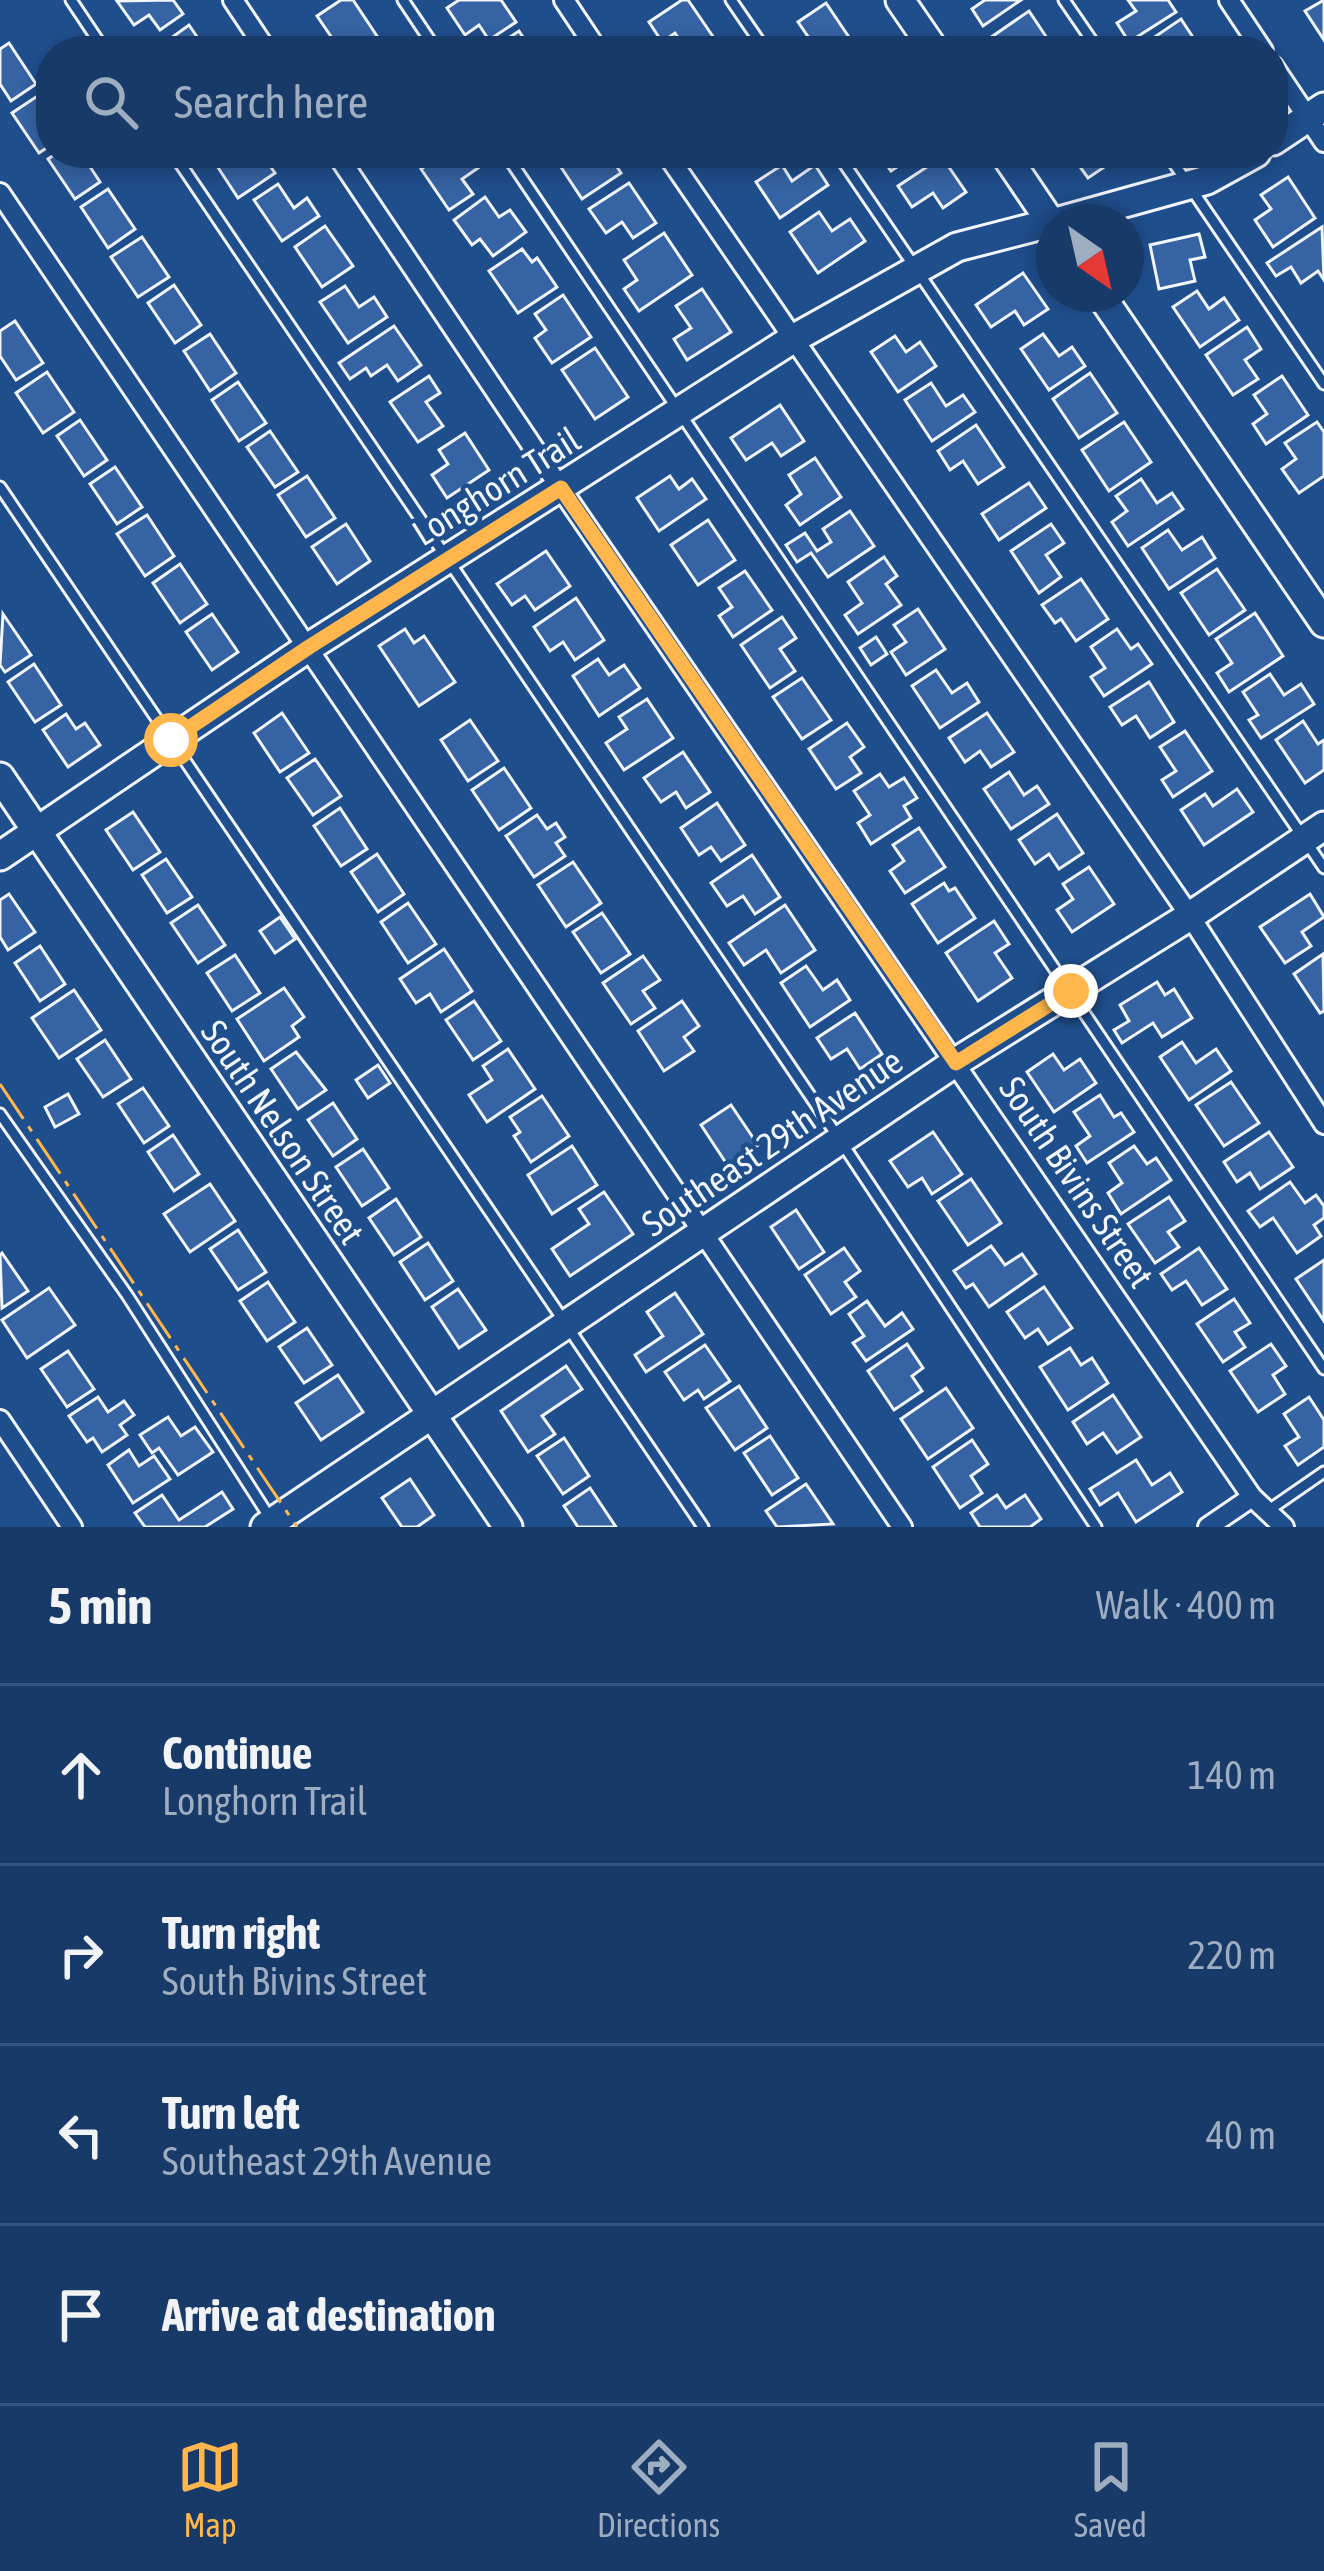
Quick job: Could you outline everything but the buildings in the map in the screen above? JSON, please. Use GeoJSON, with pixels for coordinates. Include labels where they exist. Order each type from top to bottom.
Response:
{"type":"FeatureCollection","features":[{"type":"Feature","properties":{"kind":"street"},"geometry":{"type":"LineString","coordinates":[[233,0],[257,36]]}},
{"type":"Feature","properties":{"kind":"street"},"geometry":{"type":"LineString","coordinates":[[564,0],[588,36]]}},
{"type":"Feature","properties":{"kind":"street"},"geometry":{"type":"LineString","coordinates":[[900,0],[924,36]]}},
{"type":"Feature","properties":{"kind":"street"},"geometry":{"type":"LineString","coordinates":[[1228,0],[1253,36]]}},
{"type":"Feature","properties":{"kind":"street"},"geometry":{"type":"LineString","coordinates":[[1288,84],[1319,122],[1288,135]]}},
{"type":"Feature","properties":{"kind":"street","name":"South Bivins Street"},"geometry":{"type":"LineString","coordinates":[[346,168],[1252,1497],[1284,1527]]}},
{"type":"Feature","properties":{"kind":"street"},"geometry":{"type":"LineString","coordinates":[[676,168],[1190,916],[1324,1124]]}},
{"type":"Feature","properties":{"kind":"street"},"geometry":{"type":"LineString","coordinates":[[1015,168],[1040,204]]}},
{"type":"Feature","properties":{"kind":"street","name":"Longhorn Trail"},"geometry":{"type":"LineString","coordinates":[[1125,204],[1232,168]]}},
{"type":"Feature","properties":{"kind":"street"},"geometry":{"type":"LineString","coordinates":[[0,194],[902,1527]]}},
{"type":"Feature","properties":{"kind":"street","name":"Longhorn Trail"},"geometry":{"type":"LineString","coordinates":[[0,856],[309,647],[791,340],[957,248],[1036,228]]}},
{"type":"Feature","properties":{"kind":"street"},"geometry":{"type":"LineString","coordinates":[[1112,312],[1324,623]]}},
{"type":"Feature","properties":{"kind":"street","name":"South Nelson Street"},"geometry":{"type":"LineString","coordinates":[[0,777],[508,1527]]}},
{"type":"Feature","properties":{"kind":"street","name":"Southeast 29th Avenue"},"geometry":{"type":"LineString","coordinates":[[272,1525],[703,1231],[1314,832]]}},
{"type":"Feature","properties":{"kind":"street"},"geometry":{"type":"LineString","coordinates":[[0,1420],[72,1527]]}},
{"type":"Feature","properties":{"kind":"street"},"geometry":{"type":"LineString","coordinates":[[1208,1527],[1252,1497]]}},
{"type":"Feature","properties":{"kind":"lane"},"geometry":{"type":"LineString","coordinates":[[71,0],[95,36]]}},
{"type":"Feature","properties":{"kind":"lane"},"geometry":{"type":"LineString","coordinates":[[403,0],[427,36]]}},
{"type":"Feature","properties":{"kind":"lane"},"geometry":{"type":"LineString","coordinates":[[731,0],[756,36]]}},
{"type":"Feature","properties":{"kind":"lane"},"geometry":{"type":"LineString","coordinates":[[1064,0],[1089,36]]}},
{"type":"Feature","properties":{"kind":"lane"},"geometry":{"type":"LineString","coordinates":[[183,168],[1096,1527]]}},
{"type":"Feature","properties":{"kind":"lane"},"geometry":{"type":"LineString","coordinates":[[516,168],[1324,1369]]}},
{"type":"Feature","properties":{"kind":"lane"},"geometry":{"type":"LineString","coordinates":[[847,168],[1314,832],[1324,868]]}},
{"type":"Feature","properties":{"kind":"lane"},"geometry":{"type":"LineString","coordinates":[[1177,168],[1324,384]]}},
{"type":"Feature","properties":{"kind":"lane"},"geometry":{"type":"LineString","coordinates":[[0,487],[703,1527]]}},
{"type":"Feature","properties":{"kind":"lane"},"geometry":{"type":"LineString","coordinates":[[0,1114],[127,1295],[272,1525]]}},
{"type":"Feature","properties":{"kind":"lane"},"geometry":{"type":"LineString","coordinates":[[1267,1512],[1324,1472]]}},
{"type":"Feature","properties":{"kind":"power"},"geometry":{"type":"LineString","coordinates":[[0,1084],[297,1527]]}},
{"type":"Feature","properties":{"kind":"route"},"geometry":{"type":"LineString","coordinates":[[171,740],[561,488],[956,1063],[1071,991]]}}]}
